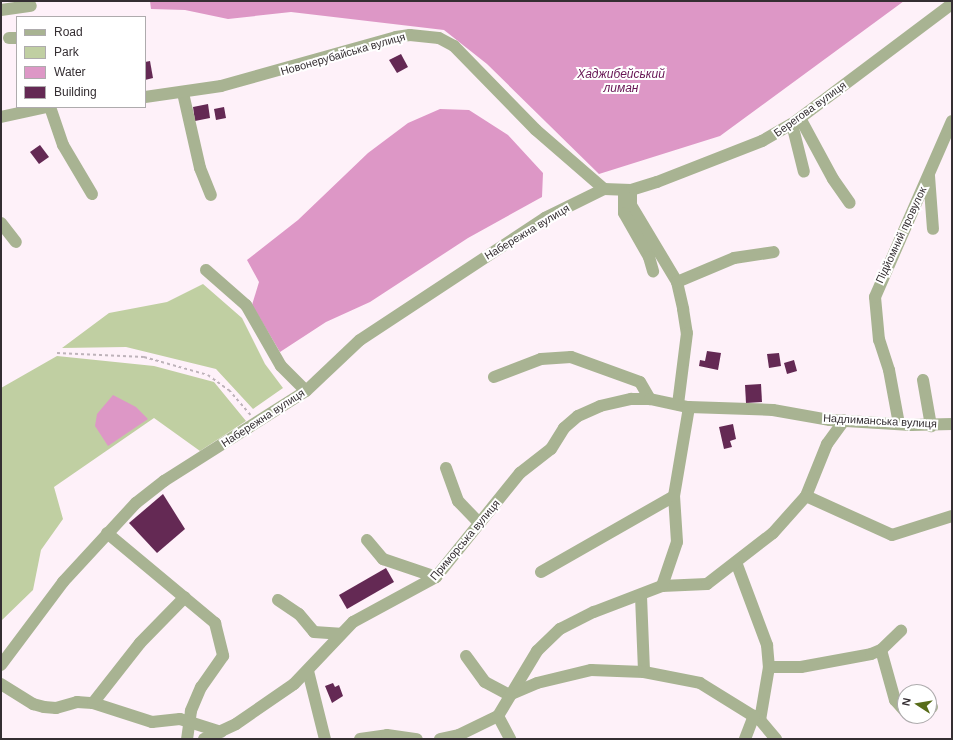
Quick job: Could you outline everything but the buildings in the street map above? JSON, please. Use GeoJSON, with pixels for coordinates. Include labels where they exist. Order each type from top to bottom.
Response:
{"type":"FeatureCollection","features":[{"type":"Feature","properties":{"kind":"street","name":"Берегова вулиця"},"geometry":{"type":"LineString","coordinates":[[604,189],[627,190],[737,153],[796,121],[952,4]]}},
{"type":"Feature","properties":{"kind":"street"},"geometry":{"type":"LineString","coordinates":[[1,10],[31,6]]}},
{"type":"Feature","properties":{"kind":"street","name":"Новонерубайська вулиця"},"geometry":{"type":"LineString","coordinates":[[146,97],[183,93],[309,64],[396,37],[410,35],[439,38],[454,46],[536,130],[604,189]]}},
{"type":"Feature","properties":{"kind":"street"},"geometry":{"type":"LineString","coordinates":[[183,93],[200,168],[212,195]]}},
{"type":"Feature","properties":{"kind":"street"},"geometry":{"type":"LineString","coordinates":[[1,117],[43,108]]}},
{"type":"Feature","properties":{"kind":"street"},"geometry":{"type":"LineString","coordinates":[[48,108],[63,145],[92,194]]}},
{"type":"Feature","properties":{"kind":"street"},"geometry":{"type":"LineString","coordinates":[[796,121],[804,172]]}},
{"type":"Feature","properties":{"kind":"street"},"geometry":{"type":"LineString","coordinates":[[796,121],[850,203]]}},
{"type":"Feature","properties":{"kind":"street","name":"Підйомний провулок"},"geometry":{"type":"LineString","coordinates":[[899,424],[889,370],[879,340],[875,297],[911,209],[929,176],[952,121]]}},
{"type":"Feature","properties":{"kind":"street"},"geometry":{"type":"LineString","coordinates":[[929,176],[933,229]]}},
{"type":"Feature","properties":{"kind":"street","name":"Набережна вулиця"},"geometry":{"type":"LineString","coordinates":[[1,665],[37,613],[107,533],[136,503],[164,481],[306,391],[360,340],[545,218],[604,189]]}},
{"type":"Feature","properties":{"kind":"street"},"geometry":{"type":"LineString","coordinates":[[627,190],[624,212],[649,257],[653,271]]}},
{"type":"Feature","properties":{"kind":"street"},"geometry":{"type":"LineString","coordinates":[[627,190],[631,205],[677,282],[687,333],[684,405],[674,496],[677,542],[662,586]]}},
{"type":"Feature","properties":{"kind":"street"},"geometry":{"type":"LineString","coordinates":[[1,224],[16,242]]}},
{"type":"Feature","properties":{"kind":"street"},"geometry":{"type":"LineString","coordinates":[[677,282],[734,258],[774,252]]}},
{"type":"Feature","properties":{"kind":"street"},"geometry":{"type":"LineString","coordinates":[[206,270],[246,305],[281,366],[306,391]]}},
{"type":"Feature","properties":{"kind":"street"},"geometry":{"type":"LineString","coordinates":[[494,377],[541,359],[571,357],[640,382],[650,399]]}},
{"type":"Feature","properties":{"kind":"street"},"geometry":{"type":"LineString","coordinates":[[923,380],[931,426]]}},
{"type":"Feature","properties":{"kind":"street","name":"Приморська вулиця"},"geometry":{"type":"LineString","coordinates":[[204,739],[221,732],[294,684],[353,622],[436,577],[520,473],[551,449],[564,428],[578,416],[600,406],[631,399],[650,399],[684,405]]}},
{"type":"Feature","properties":{"kind":"street","name":"Надлиманська вулиця"},"geometry":{"type":"LineString","coordinates":[[684,405],[773,410],[844,421],[931,426],[952,424]]}},
{"type":"Feature","properties":{"kind":"street"},"geometry":{"type":"LineString","coordinates":[[440,739],[459,735],[498,716],[509,695],[537,651],[560,629],[594,612],[641,596],[662,586],[702,586],[773,533],[806,496],[826,444],[844,421]]}},
{"type":"Feature","properties":{"kind":"street"},"geometry":{"type":"LineString","coordinates":[[446,468],[458,501],[480,524]]}},
{"type":"Feature","properties":{"kind":"street"},"geometry":{"type":"LineString","coordinates":[[541,572],[674,496]]}},
{"type":"Feature","properties":{"kind":"street"},"geometry":{"type":"LineString","coordinates":[[806,496],[892,535],[952,516]]}},
{"type":"Feature","properties":{"kind":"street"},"geometry":{"type":"LineString","coordinates":[[107,533],[185,597],[215,624],[223,656],[201,687],[191,711],[192,720],[187,739]]}},
{"type":"Feature","properties":{"kind":"street"},"geometry":{"type":"LineString","coordinates":[[367,540],[383,559],[436,577]]}},
{"type":"Feature","properties":{"kind":"street"},"geometry":{"type":"LineString","coordinates":[[736,562],[763,631],[769,667],[757,718],[745,739]]}},
{"type":"Feature","properties":{"kind":"street"},"geometry":{"type":"LineString","coordinates":[[641,596],[644,672]]}},
{"type":"Feature","properties":{"kind":"street"},"geometry":{"type":"LineString","coordinates":[[93,703],[140,643],[185,597]]}},
{"type":"Feature","properties":{"kind":"street"},"geometry":{"type":"LineString","coordinates":[[278,600],[299,614],[314,632],[326,635],[340,634]]}},
{"type":"Feature","properties":{"kind":"street"},"geometry":{"type":"LineString","coordinates":[[769,667],[801,667],[881,650],[901,631]]}},
{"type":"Feature","properties":{"kind":"street"},"geometry":{"type":"LineString","coordinates":[[881,650],[895,700],[897,702]]}},
{"type":"Feature","properties":{"kind":"street"},"geometry":{"type":"LineString","coordinates":[[466,656],[485,682],[509,695]]}},
{"type":"Feature","properties":{"kind":"street"},"geometry":{"type":"LineString","coordinates":[[509,695],[537,683],[591,670],[644,672],[700,683],[757,718],[776,739]]}},
{"type":"Feature","properties":{"kind":"street"},"geometry":{"type":"LineString","coordinates":[[308,671],[325,739]]}},
{"type":"Feature","properties":{"kind":"street"},"geometry":{"type":"LineString","coordinates":[[1,684],[33,704],[44,707],[56,708],[77,702],[93,703],[152,722],[172,719],[192,720],[221,732]]}},
{"type":"Feature","properties":{"kind":"street"},"geometry":{"type":"LineString","coordinates":[[498,716],[510,739]]}},
{"type":"Feature","properties":{"kind":"street"},"geometry":{"type":"LineString","coordinates":[[360,739],[387,735],[417,739]]}},
{"type":"Feature","properties":{"kind":"path"},"geometry":{"type":"LineString","coordinates":[[57,352],[144,357],[208,375],[229,390],[257,423]]}},
{"type":"Feature","properties":{"kind":"green space"},"geometry":{"type":"Polygon","coordinates":[[[203,284],[242,318],[265,364],[283,388],[253,409],[216,369],[126,347],[62,348],[109,313],[167,302],[203,284]]]}},
{"type":"Feature","properties":{"kind":"green space"},"geometry":{"type":"Polygon","coordinates":[[[57,356],[154,366],[214,382],[246,421],[200,451],[154,418],[54,487],[63,519],[41,550],[33,590],[1,621],[1,388],[57,356]]]}},
{"type":"Feature","properties":{"kind":"water","name":"Хаджибейський лиман"},"geometry":{"type":"Polygon","coordinates":[[[150,1],[904,1],[720,136],[599,174],[487,64],[444,30],[291,12],[228,19],[185,10],[151,9],[150,1]]]}},
{"type":"Feature","properties":{"kind":"water"},"geometry":{"type":"Polygon","coordinates":[[[440,109],[469,110],[508,135],[543,173],[542,197],[468,238],[370,302],[326,322],[280,352],[252,305],[259,282],[247,260],[298,220],[368,153],[408,123],[440,109]]]}},
{"type":"Feature","properties":{"kind":"water"},"geometry":{"type":"Polygon","coordinates":[[[113,395],[136,407],[148,419],[108,446],[95,426],[97,414],[113,395]]]}}]}
